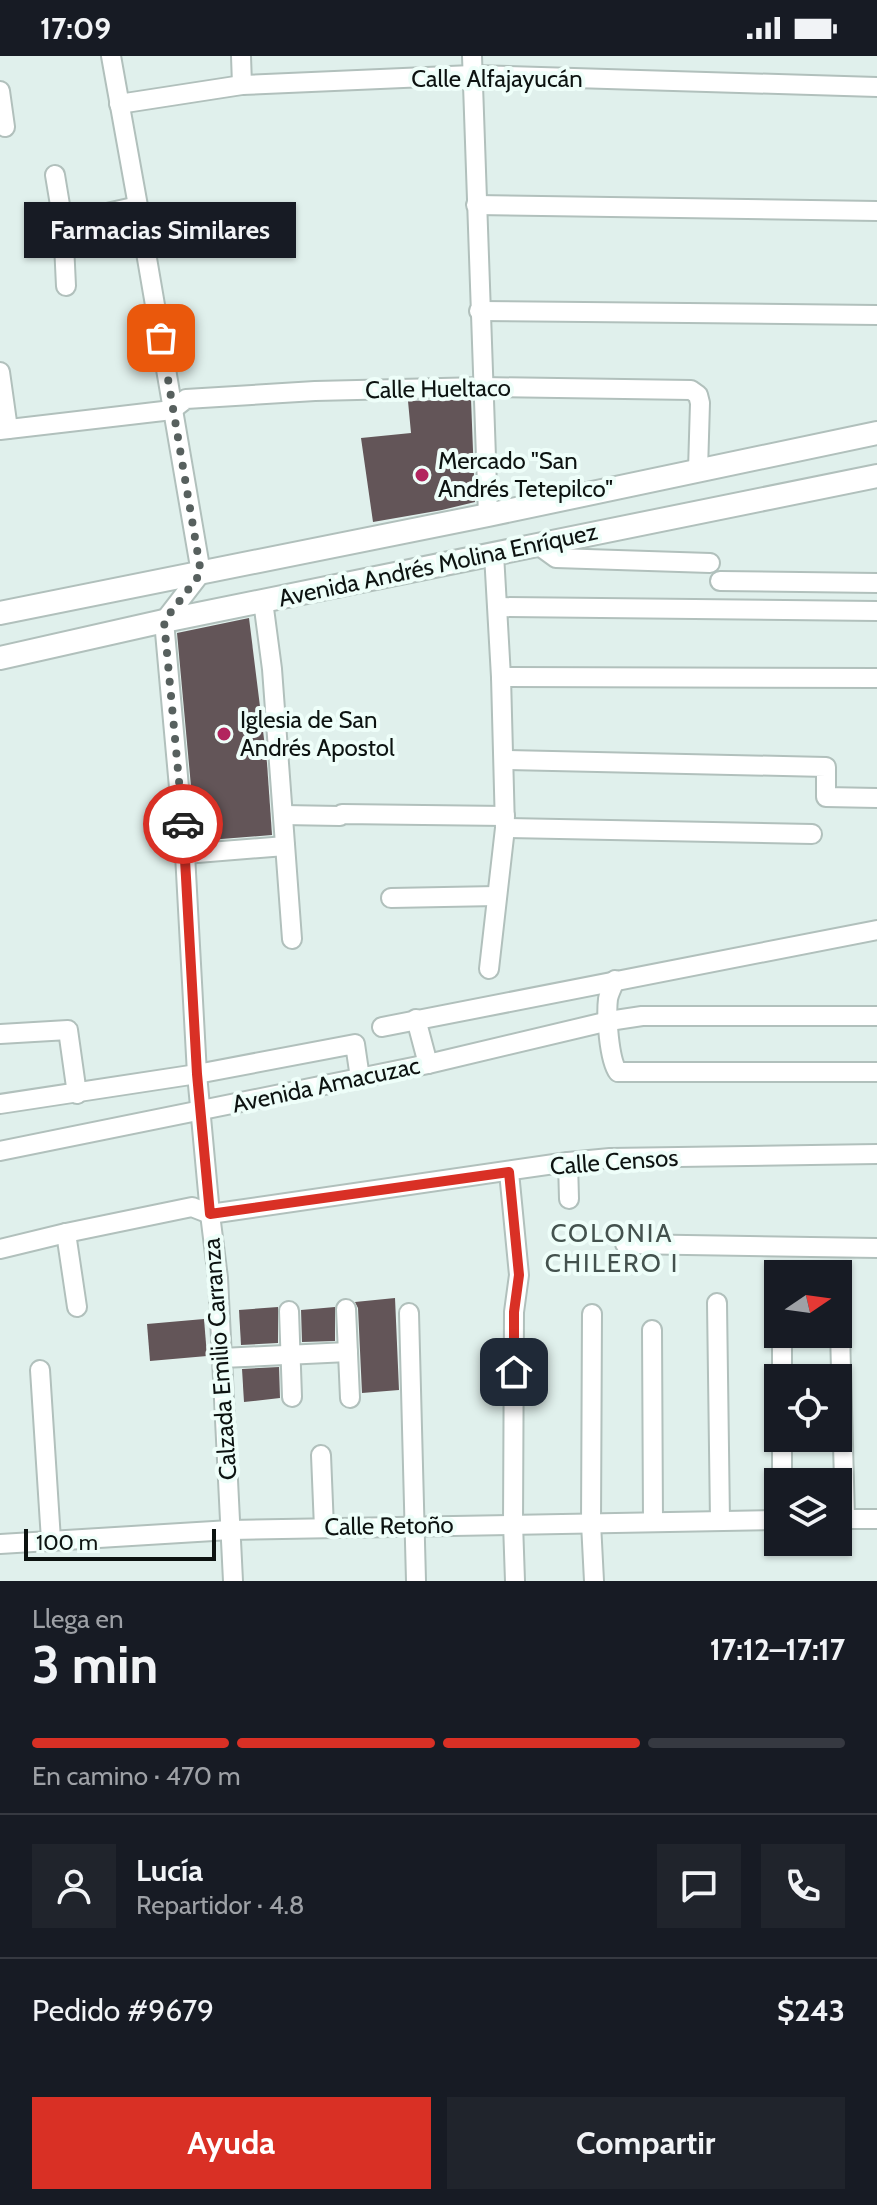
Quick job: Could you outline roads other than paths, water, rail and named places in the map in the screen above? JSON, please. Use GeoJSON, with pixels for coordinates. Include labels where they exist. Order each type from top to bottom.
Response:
{"type":"FeatureCollection","features":[{"type":"Feature","properties":{"kind":"main road","name":"Avenida Andrés Molina Enríquez"},"geometry":{"type":"LineString","coordinates":[[0,613],[877,433]]}},
{"type":"Feature","properties":{"kind":"main road","name":"Avenida Andrés Molina Enríquez"},"geometry":{"type":"LineString","coordinates":[[0,658],[164,621],[877,476]]}},
{"type":"Feature","properties":{"kind":"street"},"geometry":{"type":"LineString","coordinates":[[111,56],[201,573],[164,621]]}},
{"type":"Feature","properties":{"kind":"street"},"geometry":{"type":"LineString","coordinates":[[241,56],[242,85]]}},
{"type":"Feature","properties":{"kind":"street"},"geometry":{"type":"LineString","coordinates":[[472,56],[488,515]]}},
{"type":"Feature","properties":{"kind":"street","name":"Calle Alfajayucán"},"geometry":{"type":"LineString","coordinates":[[119,104],[242,85],[472,75],[877,87]]}},
{"type":"Feature","properties":{"kind":"street"},"geometry":{"type":"LineString","coordinates":[[1,98],[5,127]]}},
{"type":"Feature","properties":{"kind":"street"},"geometry":{"type":"LineString","coordinates":[[55,175],[63,223],[66,286]]}},
{"type":"Feature","properties":{"kind":"street"},"geometry":{"type":"LineString","coordinates":[[476,205],[877,211]]}},
{"type":"Feature","properties":{"kind":"street"},"geometry":{"type":"LineString","coordinates":[[63,223],[138,206]]}},
{"type":"Feature","properties":{"kind":"street"},"geometry":{"type":"LineString","coordinates":[[479,311],[877,315]]}},
{"type":"Feature","properties":{"kind":"street"},"geometry":{"type":"LineString","coordinates":[[0,372],[4,430]]}},
{"type":"Feature","properties":{"kind":"street","name":"Calle Hueltaco"},"geometry":{"type":"LineString","coordinates":[[4,430],[172,410],[186,399],[315,391],[483,387],[691,390],[698,395],[700,403],[698,470]]}},
{"type":"Feature","properties":{"kind":"street"},"geometry":{"type":"LineString","coordinates":[[538,545],[556,558],[710,563]]}},
{"type":"Feature","properties":{"kind":"street"},"geometry":{"type":"LineString","coordinates":[[489,969],[505,822],[494,554]]}},
{"type":"Feature","properties":{"kind":"street"},"geometry":{"type":"LineString","coordinates":[[720,581],[877,583]]}},
{"type":"Feature","properties":{"kind":"street"},"geometry":{"type":"LineString","coordinates":[[263,601],[272,669],[292,939]]}},
{"type":"Feature","properties":{"kind":"street"},"geometry":{"type":"LineString","coordinates":[[498,607],[877,611]]}},
{"type":"Feature","properties":{"kind":"street","name":"Calzada Emilio Carranza"},"geometry":{"type":"LineString","coordinates":[[164,621],[185,854],[197,1074],[218,1278],[233,1581]]}},
{"type":"Feature","properties":{"kind":"street"},"geometry":{"type":"LineString","coordinates":[[501,677],[877,678]]}},
{"type":"Feature","properties":{"kind":"street"},"geometry":{"type":"LineString","coordinates":[[504,760],[826,767],[826,797],[877,798]]}},
{"type":"Feature","properties":{"kind":"street"},"geometry":{"type":"LineString","coordinates":[[283,815],[342,814],[812,834]]}},
{"type":"Feature","properties":{"kind":"street"},"geometry":{"type":"LineString","coordinates":[[185,854],[285,846]]}},
{"type":"Feature","properties":{"kind":"street"},"geometry":{"type":"LineString","coordinates":[[391,898],[497,896]]}},
{"type":"Feature","properties":{"kind":"street","name":"Avenida Amacuzac"},"geometry":{"type":"LineString","coordinates":[[382,1027],[877,930]]}},
{"type":"Feature","properties":{"kind":"street"},"geometry":{"type":"LineString","coordinates":[[615,980],[608,997],[613,1065],[618,1072],[877,1072]]}},
{"type":"Feature","properties":{"kind":"street","name":"Avenida Amacuzac"},"geometry":{"type":"LineString","coordinates":[[0,1151],[428,1064],[609,1021],[642,1016],[877,1016]]}},
{"type":"Feature","properties":{"kind":"street"},"geometry":{"type":"LineString","coordinates":[[416,1019],[428,1064]]}},
{"type":"Feature","properties":{"kind":"street"},"geometry":{"type":"LineString","coordinates":[[0,1034],[68,1030],[77,1094]]}},
{"type":"Feature","properties":{"kind":"street","name":"Avenida Amacuzac"},"geometry":{"type":"LineString","coordinates":[[0,1104],[197,1074],[355,1044],[360,1078]]}},
{"type":"Feature","properties":{"kind":"street","name":"Calle Censos"},"geometry":{"type":"LineString","coordinates":[[0,1249],[192,1207],[210,1214],[568,1162],[610,1158],[877,1154]]}},
{"type":"Feature","properties":{"kind":"street"},"geometry":{"type":"LineString","coordinates":[[568,1162],[569,1199]]}},
{"type":"Feature","properties":{"kind":"street"},"geometry":{"type":"LineString","coordinates":[[509,1172],[519,1275],[514,1312],[515,1581]]}},
{"type":"Feature","properties":{"kind":"street"},"geometry":{"type":"LineString","coordinates":[[66,1233],[77,1307]]}},
{"type":"Feature","properties":{"kind":"street"},"geometry":{"type":"LineString","coordinates":[[625,1244],[877,1248]]}},
{"type":"Feature","properties":{"kind":"street"},"geometry":{"type":"LineString","coordinates":[[717,1303],[720,1521]]}},
{"type":"Feature","properties":{"kind":"street"},"geometry":{"type":"LineString","coordinates":[[346,1309],[350,1398]]}},
{"type":"Feature","properties":{"kind":"street"},"geometry":{"type":"LineString","coordinates":[[289,1311],[292,1397]]}},
{"type":"Feature","properties":{"kind":"street"},"geometry":{"type":"LineString","coordinates":[[409,1313],[416,1581]]}},
{"type":"Feature","properties":{"kind":"street"},"geometry":{"type":"LineString","coordinates":[[592,1314],[591,1523],[594,1581]]}},
{"type":"Feature","properties":{"kind":"street"},"geometry":{"type":"LineString","coordinates":[[652,1330],[653,1522]]}},
{"type":"Feature","properties":{"kind":"street"},"geometry":{"type":"LineString","coordinates":[[840,1348],[841,1468]]}},
{"type":"Feature","properties":{"kind":"street"},"geometry":{"type":"LineString","coordinates":[[222,1358],[348,1352]]}},
{"type":"Feature","properties":{"kind":"street"},"geometry":{"type":"LineString","coordinates":[[40,1370],[51,1540]]}},
{"type":"Feature","properties":{"kind":"street"},"geometry":{"type":"LineString","coordinates":[[321,1455],[324,1528]]}},
{"type":"Feature","properties":{"kind":"street"},"geometry":{"type":"LineString","coordinates":[[852,1519],[877,1519]]}},
{"type":"Feature","properties":{"kind":"street","name":"Calle Retoño"},"geometry":{"type":"LineString","coordinates":[[0,1544],[230,1530],[764,1520]]}},
{"type":"Feature","properties":{"kind":"place","name":"Farmacias Similares"},"geometry":{"type":"Point","coordinates":[161,338]}},
{"type":"Feature","properties":{"kind":"place","name":"Mercado \"San Andrés Tetepilco\""},"geometry":{"type":"Point","coordinates":[422,475]}},
{"type":"Feature","properties":{"kind":"place","name":"Iglesia de San Andrés Apostol"},"geometry":{"type":"Point","coordinates":[224,734]}},
{"type":"Feature","properties":{"kind":"district","name":"COLONIA CHILERO I"},"geometry":{"type":"Point","coordinates":[612,1248]}}]}
